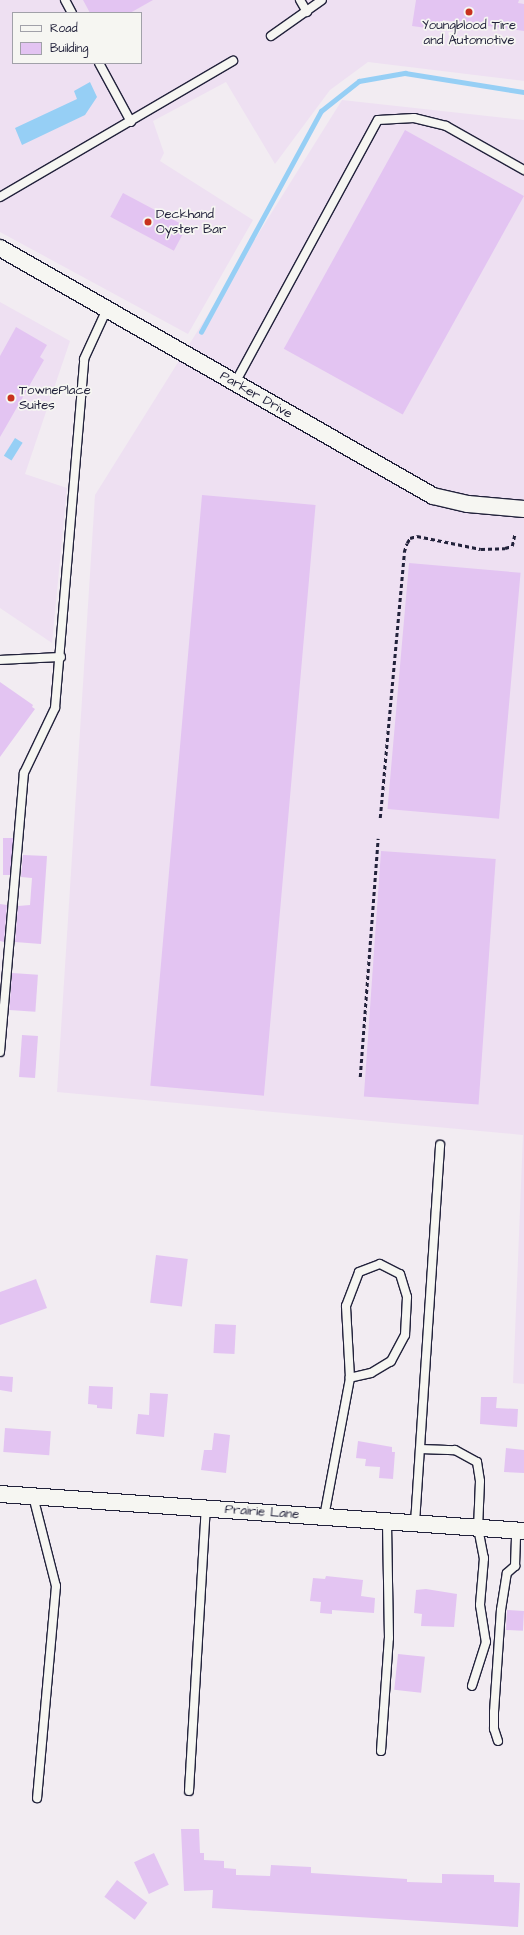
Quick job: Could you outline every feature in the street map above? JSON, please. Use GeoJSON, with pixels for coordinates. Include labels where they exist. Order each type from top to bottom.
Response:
{"type":"FeatureCollection","features":[{"type":"Feature","properties":{"kind":"street","name":"Parker Drive"},"geometry":{"type":"LineString","coordinates":[[0,248],[433,496],[468,504],[524,509]]}},
{"type":"Feature","properties":{"kind":"street","name":"Prairie Lane"},"geometry":{"type":"LineString","coordinates":[[0,1494],[520,1531]]}},
{"type":"Feature","properties":{"kind":"lane"},"geometry":{"type":"LineString","coordinates":[[65,0],[71,12]]}},
{"type":"Feature","properties":{"kind":"lane"},"geometry":{"type":"LineString","coordinates":[[300,0],[307,12]]}},
{"type":"Feature","properties":{"kind":"lane"},"geometry":{"type":"LineString","coordinates":[[271,36],[322,0]]}},
{"type":"Feature","properties":{"kind":"lane"},"geometry":{"type":"LineString","coordinates":[[0,197],[131,122],[233,61]]}},
{"type":"Feature","properties":{"kind":"lane"},"geometry":{"type":"LineString","coordinates":[[101,64],[131,122]]}},
{"type":"Feature","properties":{"kind":"lane"},"geometry":{"type":"LineString","coordinates":[[235,383],[378,120],[414,118],[446,126],[524,170]]}},
{"type":"Feature","properties":{"kind":"lane"},"geometry":{"type":"LineString","coordinates":[[0,1052],[24,773],[55,708],[61,657],[84,359],[107,309]]}},
{"type":"Feature","properties":{"kind":"lane"},"geometry":{"type":"LineString","coordinates":[[0,660],[61,657]]}},
{"type":"Feature","properties":{"kind":"lane"},"geometry":{"type":"LineString","coordinates":[[415,1523],[440,1145]]}},
{"type":"Feature","properties":{"kind":"lane"},"geometry":{"type":"LineString","coordinates":[[324,1517],[350,1378],[346,1306],[358,1272],[380,1264],[400,1274],[407,1297],[404,1335],[391,1361],[371,1373],[350,1378]]}},
{"type":"Feature","properties":{"kind":"lane"},"geometry":{"type":"LineString","coordinates":[[420,1449],[455,1450],[477,1462],[480,1481],[478,1528],[484,1558],[480,1605],[486,1642],[472,1686]]}},
{"type":"Feature","properties":{"kind":"lane"},"geometry":{"type":"LineString","coordinates":[[33,1496],[56,1586],[36,1798]]}},
{"type":"Feature","properties":{"kind":"lane"},"geometry":{"type":"LineString","coordinates":[[189,1792],[206,1508]]}},
{"type":"Feature","properties":{"kind":"lane"},"geometry":{"type":"LineString","coordinates":[[381,1751],[389,1638],[387,1521]]}},
{"type":"Feature","properties":{"kind":"lane"},"geometry":{"type":"LineString","coordinates":[[498,1741],[494,1729],[494,1712],[501,1610],[507,1574],[515,1566],[520,1531]]}},
{"type":"Feature","properties":{"kind":"path"},"geometry":{"type":"LineString","coordinates":[[380,818],[399,596],[407,543],[410,538],[417,536],[481,549],[505,548],[512,546],[516,533]]}},
{"type":"Feature","properties":{"kind":"path"},"geometry":{"type":"LineString","coordinates":[[360,1077],[378,839]]}},
{"type":"Feature","properties":{"kind":"shaded area"},"geometry":{"type":"Polygon","coordinates":[[[0,0],[524,0],[524,81],[368,62],[330,90],[275,164],[226,82],[153,121],[164,153],[160,161],[253,220],[188,334],[0,232],[0,0]]]}},
{"type":"Feature","properties":{"kind":"shaded area"},"geometry":{"type":"Polygon","coordinates":[[[342,100],[524,120],[524,1384],[513,1383],[523,1135],[57,1092],[95,495],[342,100]]]}},
{"type":"Feature","properties":{"kind":"shaded area"},"geometry":{"type":"Polygon","coordinates":[[[0,302],[70,341],[25,474],[67,488],[52,643],[0,608],[0,302]]]}},
{"type":"Feature","properties":{"kind":"water"},"geometry":{"type":"Polygon","coordinates":[[[90,82],[97,97],[85,115],[22,145],[15,128],[77,99],[74,91],[90,82]]]}},
{"type":"Feature","properties":{"kind":"water"},"geometry":{"type":"Polygon","coordinates":[[[15,438],[23,443],[12,461],[4,456],[15,438]]]}},
{"type":"Feature","properties":{"kind":"building"},"geometry":{"type":"Polygon","coordinates":[[[83,0],[153,0],[132,12],[89,12],[83,0]]]}},
{"type":"Feature","properties":{"kind":"building","name":"Youngblood Tire and Automotive"},"geometry":{"type":"Polygon","coordinates":[[[416,0],[519,0],[518,3],[524,4],[524,31],[443,20],[441,30],[412,26],[416,0]]]}},
{"type":"Feature","properties":{"kind":"building"},"geometry":{"type":"Polygon","coordinates":[[[405,130],[524,196],[403,415],[284,349],[405,130]]]}},
{"type":"Feature","properties":{"kind":"building","name":"Deckhand Oyster Bar"},"geometry":{"type":"Polygon","coordinates":[[[123,193],[187,227],[174,251],[110,217],[123,193]]]}},
{"type":"Feature","properties":{"kind":"building","name":"TownePlace Suites"},"geometry":{"type":"Polygon","coordinates":[[[16,327],[47,345],[40,357],[44,360],[0,437],[0,356],[16,327]]]}},
{"type":"Feature","properties":{"kind":"building"},"geometry":{"type":"Polygon","coordinates":[[[202,495],[316,505],[264,1096],[150,1086],[202,495]]]}},
{"type":"Feature","properties":{"kind":"building"},"geometry":{"type":"Polygon","coordinates":[[[409,563],[521,573],[499,819],[387,809],[409,563]]]}},
{"type":"Feature","properties":{"kind":"building"},"geometry":{"type":"Polygon","coordinates":[[[0,682],[33,705],[32,707],[35,709],[0,757],[0,682]]]}},
{"type":"Feature","properties":{"kind":"building"},"geometry":{"type":"Polygon","coordinates":[[[3,838],[13,838],[13,875],[3,875],[3,838]]]}},
{"type":"Feature","properties":{"kind":"building"},"geometry":{"type":"Polygon","coordinates":[[[381,851],[496,859],[479,1104],[364,1096],[381,851]]]}},
{"type":"Feature","properties":{"kind":"building"},"geometry":{"type":"Polygon","coordinates":[[[23,855],[47,856],[41,944],[15,942],[18,906],[30,905],[32,878],[21,877],[23,855]]]}},
{"type":"Feature","properties":{"kind":"building"},"geometry":{"type":"Polygon","coordinates":[[[0,904],[7,905],[4,942],[0,941],[0,904]]]}},
{"type":"Feature","properties":{"kind":"building"},"geometry":{"type":"Polygon","coordinates":[[[12,973],[38,975],[35,1012],[9,1010],[12,973]]]}},
{"type":"Feature","properties":{"kind":"building"},"geometry":{"type":"Polygon","coordinates":[[[22,1035],[38,1036],[35,1078],[19,1077],[22,1035]]]}},
{"type":"Feature","properties":{"kind":"building"},"geometry":{"type":"Polygon","coordinates":[[[156,1255],[188,1259],[182,1307],[150,1303],[156,1255]]]}},
{"type":"Feature","properties":{"kind":"building"},"geometry":{"type":"Polygon","coordinates":[[[36,1279],[47,1308],[0,1325],[0,1292],[36,1279]]]}},
{"type":"Feature","properties":{"kind":"building"},"geometry":{"type":"Polygon","coordinates":[[[215,1324],[236,1325],[234,1354],[213,1353],[215,1324]]]}},
{"type":"Feature","properties":{"kind":"building"},"geometry":{"type":"Polygon","coordinates":[[[0,1376],[13,1377],[12,1392],[0,1390],[0,1376]]]}},
{"type":"Feature","properties":{"kind":"building"},"geometry":{"type":"Polygon","coordinates":[[[89,1386],[113,1387],[112,1409],[97,1408],[97,1405],[88,1404],[89,1386]]]}},
{"type":"Feature","properties":{"kind":"building"},"geometry":{"type":"Polygon","coordinates":[[[150,1393],[168,1394],[164,1437],[136,1434],[138,1414],[149,1415],[150,1393]]]}},
{"type":"Feature","properties":{"kind":"building"},"geometry":{"type":"Polygon","coordinates":[[[481,1397],[497,1397],[496,1408],[518,1409],[517,1427],[480,1424],[481,1397]]]}},
{"type":"Feature","properties":{"kind":"building"},"geometry":{"type":"Polygon","coordinates":[[[5,1428],[51,1431],[49,1455],[3,1452],[5,1428]]]}},
{"type":"Feature","properties":{"kind":"building"},"geometry":{"type":"Polygon","coordinates":[[[214,1433],[230,1435],[226,1473],[201,1470],[204,1450],[212,1450],[214,1433]]]}},
{"type":"Feature","properties":{"kind":"building"},"geometry":{"type":"Polygon","coordinates":[[[358,1441],[392,1447],[392,1452],[395,1452],[393,1479],[379,1478],[380,1467],[365,1466],[366,1459],[356,1458],[358,1441]]]}},
{"type":"Feature","properties":{"kind":"building"},"geometry":{"type":"Polygon","coordinates":[[[506,1448],[524,1450],[524,1473],[504,1472],[506,1448]]]}},
{"type":"Feature","properties":{"kind":"building"},"geometry":{"type":"Polygon","coordinates":[[[326,1576],[363,1580],[361,1596],[375,1598],[374,1613],[332,1610],[332,1614],[320,1613],[321,1602],[310,1601],[313,1578],[325,1579],[326,1576]]]}},
{"type":"Feature","properties":{"kind":"building"},"geometry":{"type":"Polygon","coordinates":[[[426,1589],[457,1594],[454,1627],[421,1626],[422,1614],[414,1613],[416,1590],[426,1589]]]}},
{"type":"Feature","properties":{"kind":"building"},"geometry":{"type":"Polygon","coordinates":[[[507,1610],[524,1611],[523,1631],[506,1630],[507,1610]]]}},
{"type":"Feature","properties":{"kind":"building"},"geometry":{"type":"Polygon","coordinates":[[[398,1654],[425,1657],[421,1693],[394,1690],[398,1654]]]}},
{"type":"Feature","properties":{"kind":"building"},"geometry":{"type":"Polygon","coordinates":[[[181,1829],[199,1829],[200,1853],[204,1853],[204,1860],[224,1861],[224,1868],[236,1869],[236,1875],[270,1876],[271,1865],[311,1867],[311,1873],[407,1879],[407,1882],[442,1883],[442,1874],[494,1875],[494,1882],[520,1883],[518,1927],[212,1908],[213,1890],[184,1891],[181,1829]]]}},
{"type":"Feature","properties":{"kind":"building"},"geometry":{"type":"Polygon","coordinates":[[[154,1853],[169,1885],[149,1894],[134,1862],[154,1853]]]}},
{"type":"Feature","properties":{"kind":"building"},"geometry":{"type":"Polygon","coordinates":[[[117,1880],[147,1903],[135,1920],[104,1897],[117,1880]]]}},
{"type":"Feature","properties":{"kind":"waterway"},"geometry":{"type":"LineString","coordinates":[[201,332],[321,111],[359,81],[405,73],[524,92]]}},
{"type":"Feature","properties":{"kind":"place","name":"Youngblood Tire and Automotive"},"geometry":{"type":"Point","coordinates":[469,12]}},
{"type":"Feature","properties":{"kind":"place","name":"Deckhand Oyster Bar"},"geometry":{"type":"Point","coordinates":[148,222]}},
{"type":"Feature","properties":{"kind":"place","name":"TownePlace Suites"},"geometry":{"type":"Point","coordinates":[11,398]}}]}
